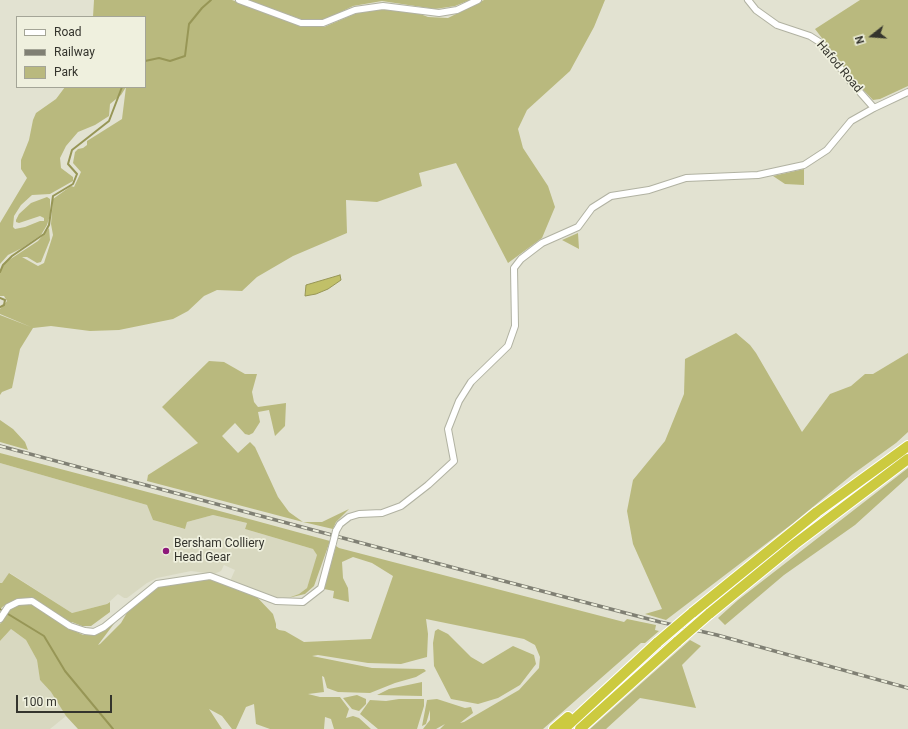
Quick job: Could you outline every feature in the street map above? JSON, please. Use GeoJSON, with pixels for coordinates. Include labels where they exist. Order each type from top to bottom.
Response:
{"type":"FeatureCollection","features":[{"type":"Feature","properties":{"kind":"highway"},"geometry":{"type":"LineString","coordinates":[[564,729],[624,672],[692,613],[817,512],[908,446]]}},
{"type":"Feature","properties":{"kind":"highway"},"geometry":{"type":"LineString","coordinates":[[580,729],[708,614],[801,539],[908,459]]}},
{"type":"Feature","properties":{"kind":"highway"},"geometry":{"type":"LineString","coordinates":[[554,729],[624,672]]}},
{"type":"Feature","properties":{"kind":"street"},"geometry":{"type":"LineString","coordinates":[[239,0],[301,23],[323,23],[355,10],[382,6],[439,13],[457,10],[478,0]]}},
{"type":"Feature","properties":{"kind":"street","name":"Hafod Road"},"geometry":{"type":"LineString","coordinates":[[748,0],[756,10],[777,25],[810,36],[821,43],[851,82],[874,108]]}},
{"type":"Feature","properties":{"kind":"street"},"geometry":{"type":"LineString","coordinates":[[1,617],[7,608],[18,602],[32,601],[70,626],[85,631],[94,632],[104,627],[157,584],[210,576],[276,600],[303,602],[321,588],[336,531],[340,524],[349,517],[359,514],[382,513],[401,506],[428,485],[454,461],[448,429],[459,401],[471,382],[508,346],[515,326],[514,268],[521,258],[542,243],[578,227],[592,208],[611,196],[649,190],[686,178],[758,175],[804,165],[827,150],[851,121],[908,92]]}},
{"type":"Feature","properties":{"kind":"shaded area"},"geometry":{"type":"Polygon","coordinates":[[[340,275],[341,280],[328,289],[316,294],[305,296],[306,285],[340,275]]]}},
{"type":"Feature","properties":{"kind":"shaded area"},"geometry":{"type":"Polygon","coordinates":[[[0,463],[147,505],[153,520],[184,529],[187,522],[213,515],[247,523],[245,529],[313,549],[318,555],[307,588],[299,594],[288,598],[275,598],[230,581],[235,570],[224,565],[221,571],[214,574],[191,571],[157,578],[147,583],[127,598],[124,598],[118,594],[107,604],[72,613],[10,573],[1,584],[0,583],[0,463]]]}},
{"type":"Feature","properties":{"kind":"shaded area"},"geometry":{"type":"Polygon","coordinates":[[[11,629],[26,640],[37,660],[40,680],[51,692],[66,716],[50,729],[0,729],[0,641],[11,629]]]}},
{"type":"Feature","properties":{"kind":"green space"},"geometry":{"type":"Polygon","coordinates":[[[94,0],[232,0],[300,26],[324,27],[357,13],[383,9],[415,12],[428,17],[448,18],[484,0],[605,0],[594,27],[570,71],[527,110],[518,129],[523,148],[548,186],[555,207],[542,238],[508,263],[456,163],[419,173],[422,186],[377,202],[346,200],[347,233],[293,256],[257,277],[242,291],[217,290],[204,296],[188,311],[173,319],[119,330],[90,331],[51,326],[33,328],[20,349],[12,388],[2,392],[0,395],[0,315],[31,327],[0,314],[0,309],[7,301],[4,296],[0,296],[0,271],[6,262],[38,241],[49,228],[50,240],[41,262],[37,263],[27,257],[22,257],[38,266],[44,263],[53,235],[51,224],[53,199],[71,186],[74,187],[81,172],[73,163],[75,152],[87,145],[87,141],[122,119],[126,88],[146,88],[146,16],[93,16],[94,0]]]}},
{"type":"Feature","properties":{"kind":"green space"},"geometry":{"type":"Polygon","coordinates":[[[247,0],[470,0],[455,6],[435,9],[382,1],[353,6],[323,21],[303,20],[247,0]]]}},
{"type":"Feature","properties":{"kind":"green space"},"geometry":{"type":"Polygon","coordinates":[[[860,0],[908,0],[908,86],[880,99],[873,100],[854,80],[815,29],[860,0]]]}},
{"type":"Feature","properties":{"kind":"green space"},"geometry":{"type":"Polygon","coordinates":[[[64,88],[125,88],[121,95],[110,104],[109,116],[95,125],[78,132],[66,146],[60,158],[61,168],[73,177],[73,181],[50,194],[32,195],[21,205],[14,216],[13,227],[15,229],[44,221],[44,218],[40,216],[19,223],[16,222],[16,220],[19,214],[31,203],[47,197],[50,199],[50,215],[47,225],[41,235],[22,248],[8,255],[0,264],[0,223],[27,178],[21,169],[21,160],[29,140],[33,120],[36,113],[56,99],[64,88]]]}},
{"type":"Feature","properties":{"kind":"green space"},"geometry":{"type":"Polygon","coordinates":[[[804,169],[804,185],[785,184],[773,176],[804,169]]]}},
{"type":"Feature","properties":{"kind":"green space"},"geometry":{"type":"Polygon","coordinates":[[[578,233],[579,249],[562,240],[578,233]]]}},
{"type":"Feature","properties":{"kind":"green space"},"geometry":{"type":"Polygon","coordinates":[[[736,333],[750,345],[756,353],[802,432],[830,394],[851,386],[865,374],[873,374],[908,353],[908,432],[896,443],[853,474],[792,524],[666,620],[645,614],[662,609],[633,544],[627,511],[633,480],[665,441],[684,394],[685,359],[736,333]]]}},
{"type":"Feature","properties":{"kind":"green space"},"geometry":{"type":"Polygon","coordinates":[[[209,361],[224,362],[245,374],[257,374],[252,392],[254,402],[258,407],[286,403],[285,426],[275,436],[269,410],[258,412],[260,422],[253,433],[249,435],[245,434],[235,423],[222,436],[238,453],[250,442],[255,447],[278,497],[289,512],[303,522],[147,481],[148,475],[198,443],[162,407],[209,361]]]}},
{"type":"Feature","properties":{"kind":"green space"},"geometry":{"type":"Polygon","coordinates":[[[0,420],[13,429],[25,442],[28,450],[0,442],[0,420]]]}},
{"type":"Feature","properties":{"kind":"green space"},"geometry":{"type":"Polygon","coordinates":[[[0,453],[330,541],[314,586],[305,594],[288,598],[299,594],[307,588],[317,555],[313,549],[245,529],[247,523],[213,515],[187,522],[185,529],[153,520],[147,505],[0,463],[0,453]]]}},
{"type":"Feature","properties":{"kind":"green space"},"geometry":{"type":"Polygon","coordinates":[[[908,468],[908,477],[855,525],[784,575],[725,625],[718,618],[738,600],[908,468]]]}},
{"type":"Feature","properties":{"kind":"green space"},"geometry":{"type":"Polygon","coordinates":[[[349,509],[336,522],[333,529],[303,522],[322,522],[349,509]]]}},
{"type":"Feature","properties":{"kind":"green space"},"geometry":{"type":"Polygon","coordinates":[[[336,546],[624,622],[627,619],[656,625],[655,630],[659,631],[645,643],[641,643],[543,729],[440,729],[445,724],[436,729],[423,729],[430,720],[430,710],[426,724],[422,726],[427,700],[437,699],[465,708],[471,707],[473,713],[460,723],[464,722],[519,690],[539,668],[540,657],[535,645],[524,639],[426,619],[428,634],[427,657],[401,664],[368,663],[318,655],[312,656],[372,668],[424,669],[426,671],[416,677],[395,683],[370,693],[338,692],[327,688],[324,677],[322,676],[324,692],[308,694],[320,697],[340,697],[349,709],[346,718],[353,716],[359,718],[371,729],[334,729],[331,719],[325,717],[324,729],[270,729],[256,724],[254,704],[246,707],[236,729],[232,729],[222,716],[209,709],[222,729],[78,729],[66,716],[51,692],[40,680],[37,660],[26,640],[11,629],[0,641],[0,624],[10,610],[6,604],[0,609],[0,583],[2,583],[9,573],[72,613],[110,602],[110,612],[91,626],[82,626],[72,622],[67,627],[83,635],[98,634],[116,621],[98,645],[121,623],[128,611],[159,587],[210,579],[254,594],[273,614],[276,628],[285,631],[304,642],[371,639],[393,576],[372,563],[353,557],[342,562],[343,578],[348,588],[349,602],[333,598],[334,591],[324,589],[336,546]]]}},
{"type":"Feature","properties":{"kind":"green space"},"geometry":{"type":"Polygon","coordinates":[[[438,629],[448,634],[471,657],[483,664],[513,646],[534,655],[536,664],[520,685],[498,698],[478,704],[451,699],[434,666],[433,643],[435,631],[438,629]]]}},
{"type":"Feature","properties":{"kind":"green space"},"geometry":{"type":"Polygon","coordinates":[[[690,640],[701,646],[682,665],[696,708],[640,698],[606,729],[590,729],[690,640]]]}},
{"type":"Feature","properties":{"kind":"green space"},"geometry":{"type":"Polygon","coordinates":[[[422,682],[422,696],[377,695],[389,689],[422,682]]]}},
{"type":"Feature","properties":{"kind":"green space"},"geometry":{"type":"Polygon","coordinates":[[[357,695],[366,699],[366,704],[359,711],[352,709],[343,698],[357,695]]]}},
{"type":"Feature","properties":{"kind":"green space"},"geometry":{"type":"Polygon","coordinates":[[[399,699],[424,699],[424,706],[417,729],[378,729],[360,714],[370,700],[386,701],[399,699]]]}},
{"type":"Feature","properties":{"kind":"waterway"},"geometry":{"type":"LineString","coordinates":[[146,61],[159,58],[170,61],[185,56],[189,24],[202,8],[211,0]]}},
{"type":"Feature","properties":{"kind":"waterway"},"geometry":{"type":"LineString","coordinates":[[0,272],[3,265],[12,256],[44,234],[49,225],[53,196],[73,184],[77,174],[68,164],[72,150],[109,121],[122,88]]}},
{"type":"Feature","properties":{"kind":"waterway"},"geometry":{"type":"LineString","coordinates":[[0,298],[5,300],[4,305],[0,307]]}},
{"type":"Feature","properties":{"kind":"waterway"},"geometry":{"type":"LineString","coordinates":[[0,609],[44,636],[65,671],[113,729]]}},
{"type":"Feature","properties":{"kind":"railway"},"geometry":{"type":"LineString","coordinates":[[0,446],[477,574],[660,622],[717,635],[908,688]]}},
{"type":"Feature","properties":{"kind":"place","name":"Bersham Colliery Head Gear"},"geometry":{"type":"Point","coordinates":[166,551]}}]}
